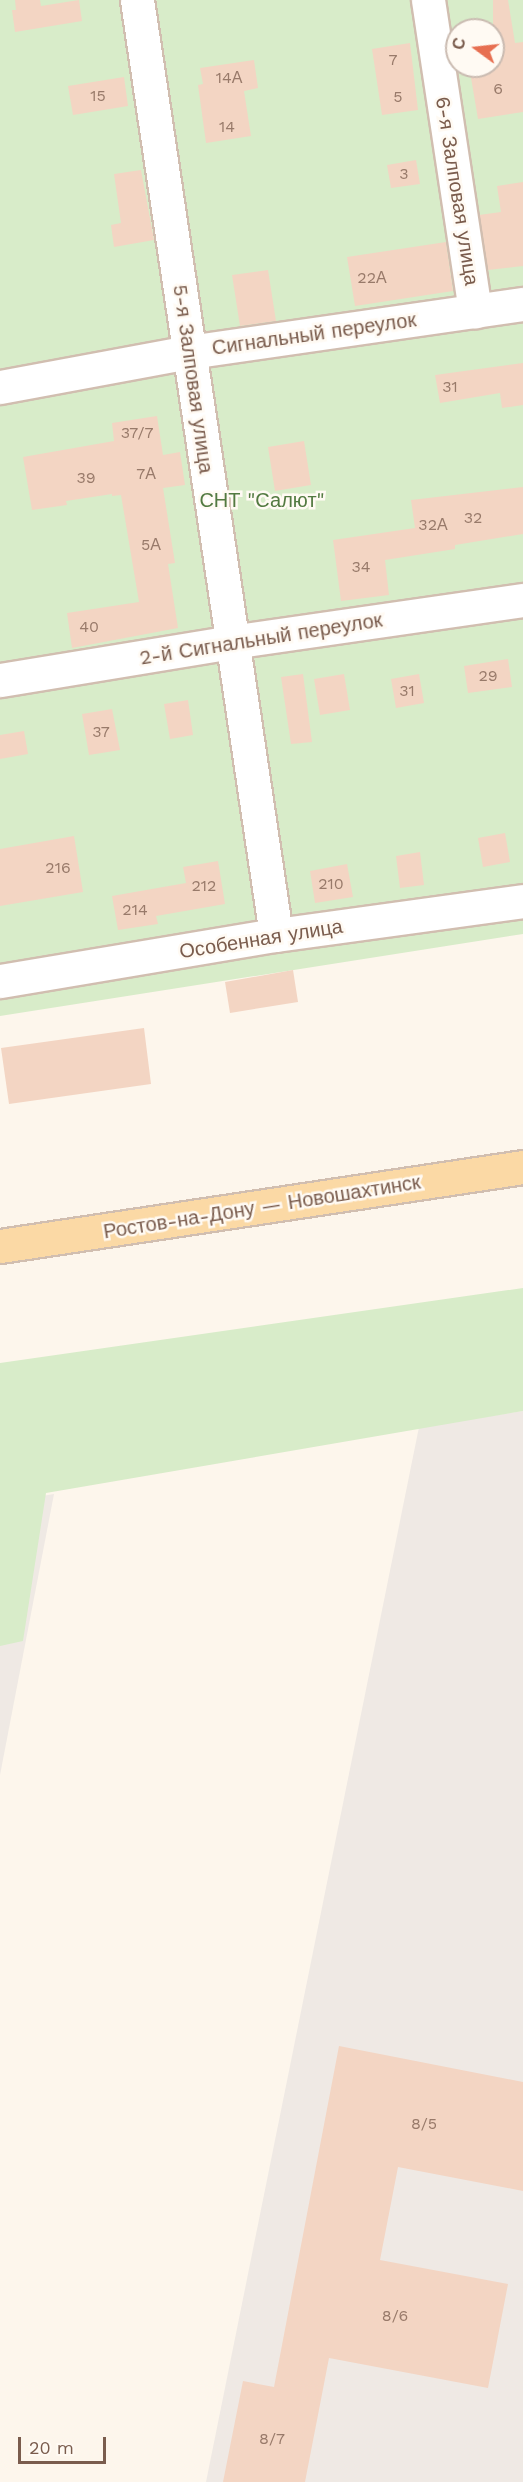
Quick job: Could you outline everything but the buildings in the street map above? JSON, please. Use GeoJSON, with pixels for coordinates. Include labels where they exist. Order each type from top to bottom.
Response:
{"type":"FeatureCollection","features":[{"type":"Feature","properties":{"kind":"main road","name":"Ростов-на-Дону — Новошахтинск"},"geometry":{"type":"LineString","coordinates":[[0,1246],[523,1167]]}},
{"type":"Feature","properties":{"kind":"street","name":"5-я Залповая улица"},"geometry":{"type":"LineString","coordinates":[[137,0],[276,935]]}},
{"type":"Feature","properties":{"kind":"street","name":"6-я Залповая улица"},"geometry":{"type":"LineString","coordinates":[[428,0],[475,311]]}},
{"type":"Feature","properties":{"kind":"street","name":"Сигнальный переулок"},"geometry":{"type":"LineString","coordinates":[[0,387],[189,352],[523,304]]}},
{"type":"Feature","properties":{"kind":"street","name":"2-й Сигнальный переулок"},"geometry":{"type":"LineString","coordinates":[[0,680],[231,642],[523,600]]}},
{"type":"Feature","properties":{"kind":"street","name":"Особенная улица"},"geometry":{"type":"LineString","coordinates":[[0,981],[276,935],[523,901]]}},
{"type":"Feature","properties":{"kind":"shaded area"},"geometry":{"type":"Polygon","coordinates":[[[523,1411],[523,2482],[206,2482],[419,1427],[523,1411]]]}},
{"type":"Feature","properties":{"kind":"shaded area"},"geometry":{"type":"Polygon","coordinates":[[[54,1494],[0,1775],[0,1503],[54,1494]]]}},
{"type":"Feature","properties":{"kind":"green space","name":"СНТ \"Салют\""},"geometry":{"type":"Polygon","coordinates":[[[0,0],[523,0],[523,934],[0,1016],[0,0]]]}},
{"type":"Feature","properties":{"kind":"green space"},"geometry":{"type":"Polygon","coordinates":[[[523,1288],[523,1411],[46,1493],[23,1641],[0,1646],[0,1363],[523,1288]]]}}]}
